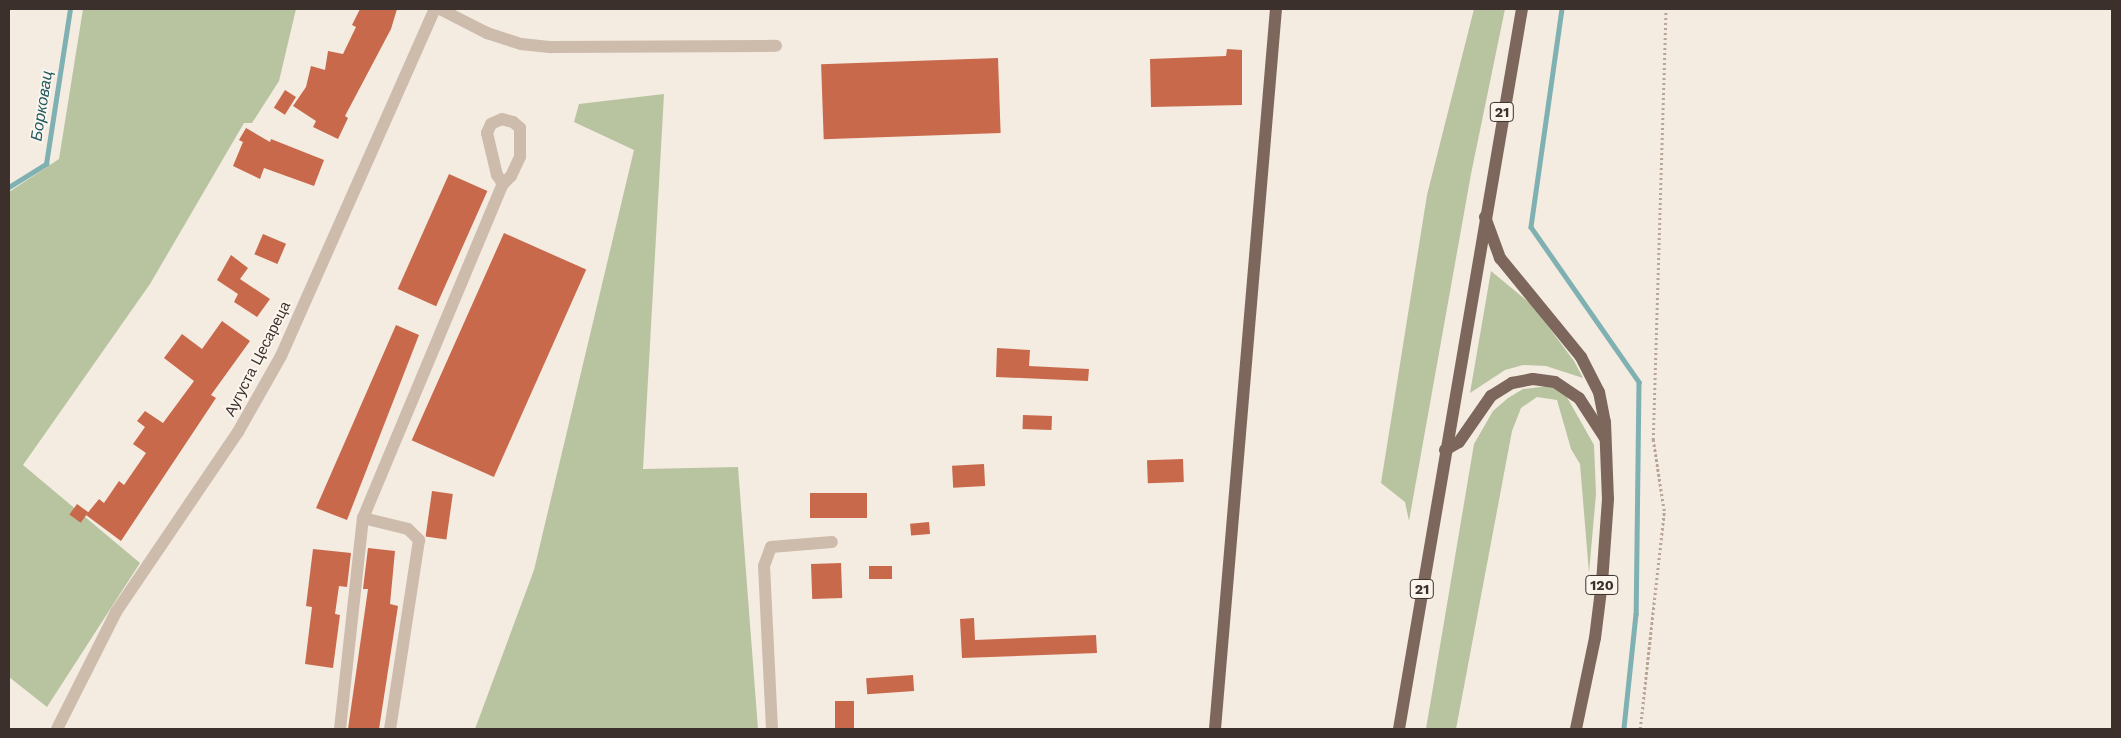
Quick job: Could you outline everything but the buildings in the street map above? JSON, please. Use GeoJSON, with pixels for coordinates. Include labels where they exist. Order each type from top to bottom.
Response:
{"type":"FeatureCollection","features":[{"type":"Feature","properties":{"kind":"main road"},"geometry":{"type":"LineString","coordinates":[[1215,729],[1276,9]]}},
{"type":"Feature","properties":{"kind":"main road","name":"21"},"geometry":{"type":"LineString","coordinates":[[1399,729],[1484,215],[1522,9]]}},
{"type":"Feature","properties":{"kind":"main road","name":"120"},"geometry":{"type":"LineString","coordinates":[[1484,215],[1500,258],[1572,343],[1599,392],[1608,500],[1602,582],[1592,654],[1576,729]]}},
{"type":"Feature","properties":{"kind":"main road"},"geometry":{"type":"LineString","coordinates":[[1445,450],[1459,442],[1491,396],[1512,383],[1533,379],[1555,382],[1575,395],[1594,417],[1604,438]]}},
{"type":"Feature","properties":{"kind":"street","name":"Аугуста Цесареца"},"geometry":{"type":"LineString","coordinates":[[57,729],[116,612],[238,432],[273,371],[435,9]]}},
{"type":"Feature","properties":{"kind":"street"},"geometry":{"type":"LineString","coordinates":[[440,9],[487,33],[521,44],[552,47],[776,46]]}},
{"type":"Feature","properties":{"kind":"street"},"geometry":{"type":"LineString","coordinates":[[340,729],[363,518],[503,184],[514,170],[522,142],[517,125],[502,120],[491,124],[487,134],[497,175],[503,184]]}},
{"type":"Feature","properties":{"kind":"street"},"geometry":{"type":"LineString","coordinates":[[363,518],[408,530],[419,540],[390,729]]}},
{"type":"Feature","properties":{"kind":"street"},"geometry":{"type":"LineString","coordinates":[[772,729],[764,566],[771,546],[832,542]]}},
{"type":"Feature","properties":{"kind":"path"},"geometry":{"type":"LineString","coordinates":[[1640,729],[1664,511],[1653,440],[1666,9]]}},
{"type":"Feature","properties":{"kind":"green space"},"geometry":{"type":"Polygon","coordinates":[[[83,9],[296,9],[279,81],[252,123],[244,123],[150,284],[23,465],[140,563],[47,707],[9,677],[9,192],[59,159],[83,9]]]}},
{"type":"Feature","properties":{"kind":"green space"},"geometry":{"type":"Polygon","coordinates":[[[1474,9],[1505,9],[1471,174],[1409,521],[1405,502],[1381,483],[1427,195],[1474,9]]]}},
{"type":"Feature","properties":{"kind":"green space"},"geometry":{"type":"Polygon","coordinates":[[[664,94],[643,469],[738,467],[758,729],[475,729],[534,570],[634,150],[574,122],[579,104],[664,94]]]}},
{"type":"Feature","properties":{"kind":"green space"},"geometry":{"type":"Polygon","coordinates":[[[1491,271],[1532,305],[1574,361],[1583,378],[1546,366],[1523,365],[1505,370],[1470,393],[1491,271]]]}},
{"type":"Feature","properties":{"kind":"green space"},"geometry":{"type":"Polygon","coordinates":[[[1549,386],[1564,392],[1594,445],[1596,494],[1589,573],[1580,464],[1571,449],[1557,400],[1537,397],[1521,408],[1512,431],[1456,729],[1426,729],[1474,444],[1493,411],[1508,398],[1523,389],[1549,386]]]}},
{"type":"Feature","properties":{"kind":"waterway","name":"Борковац"},"geometry":{"type":"LineString","coordinates":[[9,187],[46,164],[70,9]]}},
{"type":"Feature","properties":{"kind":"waterway"},"geometry":{"type":"LineString","coordinates":[[1562,9],[1531,227],[1639,382],[1636,614],[1624,729]]}}]}
